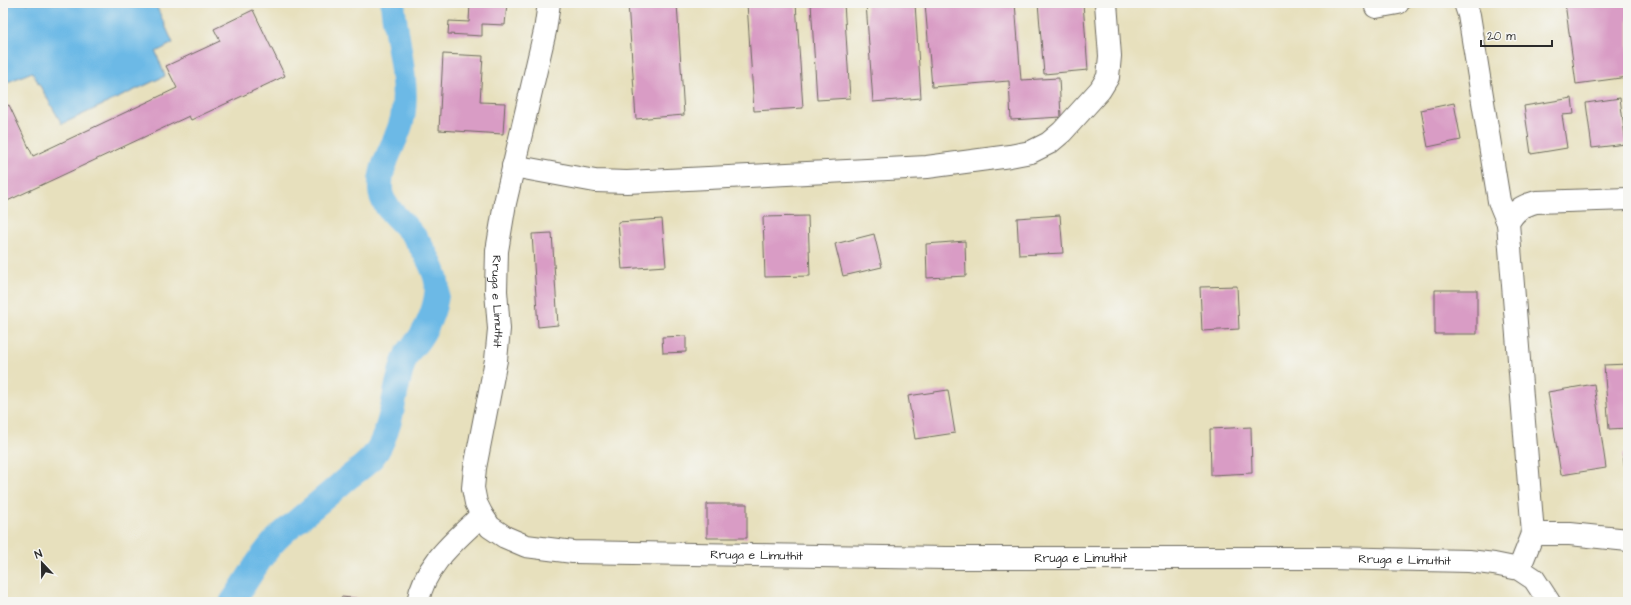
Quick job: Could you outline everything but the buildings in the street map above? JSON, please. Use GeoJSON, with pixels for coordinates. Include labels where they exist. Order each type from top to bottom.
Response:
{"type":"FeatureCollection","features":[{"type":"Feature","properties":{"kind":"street","name":"Rruga e Limuthit"},"geometry":{"type":"LineString","coordinates":[[549,3],[545,31],[505,203],[497,251],[496,291],[500,329],[496,360],[475,468],[473,488],[476,503],[482,515],[490,527],[505,537],[526,546],[573,552],[946,558],[1328,558],[1453,560],[1494,564],[1519,569],[1534,579],[1549,602]]}},
{"type":"Feature","properties":{"kind":"street"},"geometry":{"type":"LineString","coordinates":[[513,166],[595,181],[627,182],[928,167],[1030,152],[1049,142],[1062,132],[1100,90],[1108,77],[1110,56],[1106,3]]}},
{"type":"Feature","properties":{"kind":"street"},"geometry":{"type":"LineString","coordinates":[[1376,7],[1398,3]]}},
{"type":"Feature","properties":{"kind":"street"},"geometry":{"type":"LineString","coordinates":[[1465,3],[1499,201],[1508,223],[1533,534],[1519,569]]}},
{"type":"Feature","properties":{"kind":"street"},"geometry":{"type":"LineString","coordinates":[[1508,223],[1514,213],[1524,206],[1536,202],[1628,199]]}},
{"type":"Feature","properties":{"kind":"street"},"geometry":{"type":"LineString","coordinates":[[418,602],[428,575],[443,552],[482,515]]}},
{"type":"Feature","properties":{"kind":"street"},"geometry":{"type":"LineString","coordinates":[[1533,534],[1570,534],[1628,540]]}},
{"type":"Feature","properties":{"kind":"water"},"geometry":{"type":"Polygon","coordinates":[[[3,3],[155,3],[173,43],[156,52],[165,76],[62,124],[32,72],[3,84],[3,3]]]}},
{"type":"Feature","properties":{"kind":"waterway"},"geometry":{"type":"LineString","coordinates":[[232,602],[275,540],[366,464],[377,451],[383,440],[391,416],[406,356],[423,333],[434,306],[437,284],[433,270],[416,239],[388,208],[381,194],[380,183],[382,173],[401,125],[404,102],[403,76],[393,3]]}}]}
